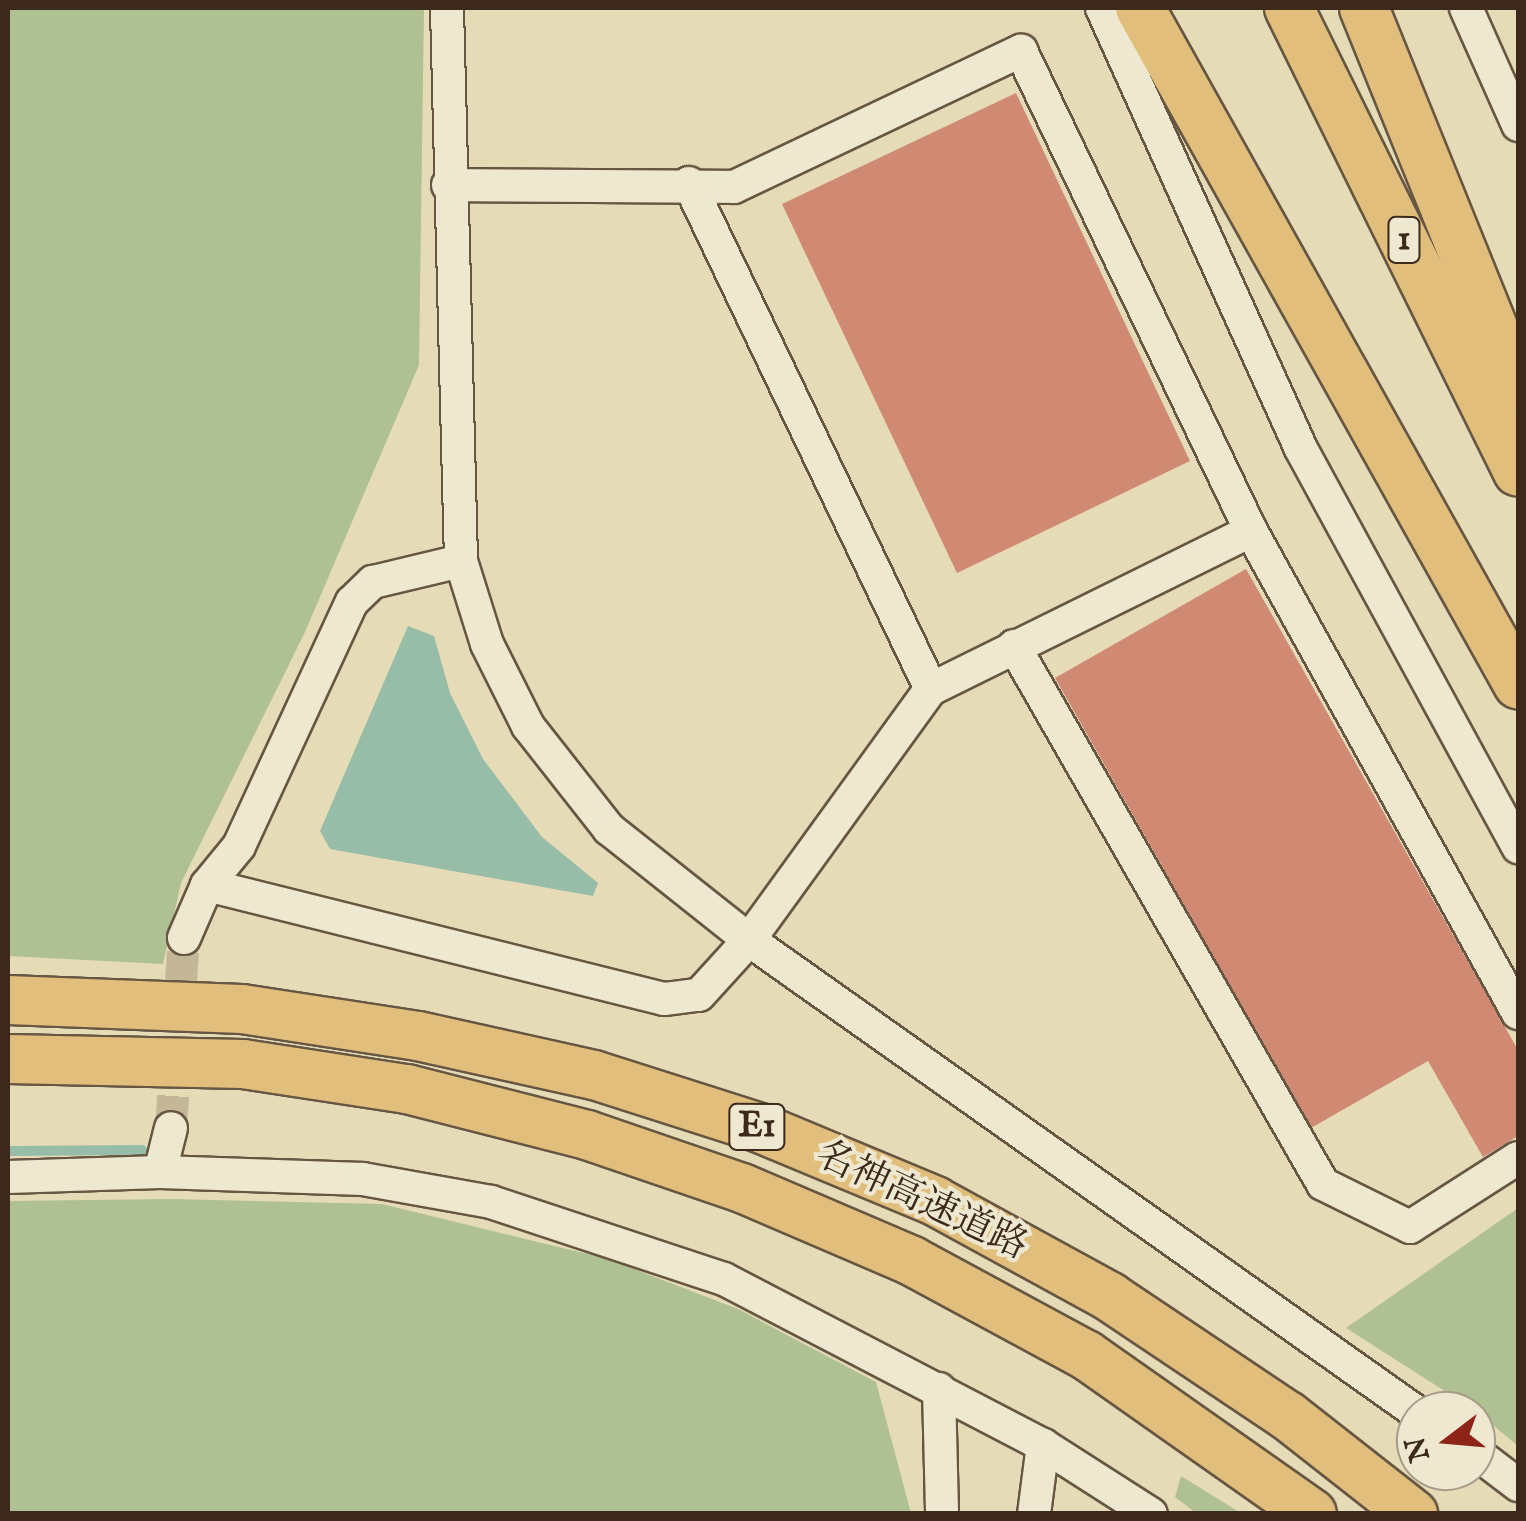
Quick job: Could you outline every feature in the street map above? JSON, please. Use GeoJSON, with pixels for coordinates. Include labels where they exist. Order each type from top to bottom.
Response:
{"type":"FeatureCollection","features":[{"type":"Feature","properties":{"kind":"highway"},"geometry":{"type":"LineString","coordinates":[[1140,8],[1518,684]]}},
{"type":"Feature","properties":{"kind":"highway","name":"1"},"geometry":{"type":"LineString","coordinates":[[1290,8],[1518,472]]}},
{"type":"Feature","properties":{"kind":"highway"},"geometry":{"type":"LineString","coordinates":[[1364,8],[1518,389]]}},
{"type":"Feature","properties":{"kind":"highway","name":"名神高速道路"},"geometry":{"type":"LineString","coordinates":[[8,1000],[242,1009],[418,1036],[594,1075],[760,1128],[935,1201],[1110,1297],[1288,1416],[1413,1514]]}},
{"type":"Feature","properties":{"kind":"highway","name":"名神高速道路"},"geometry":{"type":"LineString","coordinates":[[8,1058],[243,1064],[407,1089],[587,1135],[742,1188],[912,1261],[1086,1355],[1312,1514]]}},
{"type":"Feature","properties":{"kind":"street"},"geometry":{"type":"LineString","coordinates":[[447,8],[448,185],[461,561],[487,644],[528,726],[608,829],[749,940],[1396,1398]]}},
{"type":"Feature","properties":{"kind":"street"},"geometry":{"type":"LineString","coordinates":[[1102,8],[1300,447],[1518,847]]}},
{"type":"Feature","properties":{"kind":"street"},"geometry":{"type":"LineString","coordinates":[[1466,8],[1518,125]]}},
{"type":"Feature","properties":{"kind":"street"},"geometry":{"type":"LineString","coordinates":[[448,185],[689,182],[734,187],[1021,52],[1251,532],[1518,1013]]}},
{"type":"Feature","properties":{"kind":"street"},"geometry":{"type":"LineString","coordinates":[[689,182],[930,689]]}},
{"type":"Feature","properties":{"kind":"street"},"geometry":{"type":"LineString","coordinates":[[207,885],[664,999],[699,994],[749,940],[930,689],[1251,532]]}},
{"type":"Feature","properties":{"kind":"street"},"geometry":{"type":"LineString","coordinates":[[184,938],[207,885],[240,846],[352,602],[373,582],[461,561]]}},
{"type":"Feature","properties":{"kind":"street"},"geometry":{"type":"LineString","coordinates":[[1014,646],[1323,1184],[1410,1227],[1518,1158]]}},
{"type":"Feature","properties":{"kind":"street"},"geometry":{"type":"LineString","coordinates":[[160,1172],[171,1128]]}},
{"type":"Feature","properties":{"kind":"street"},"geometry":{"type":"LineString","coordinates":[[8,1176],[160,1172],[363,1179],[490,1202],[724,1279],[1043,1445],[1151,1514]]}},
{"type":"Feature","properties":{"kind":"street"},"geometry":{"type":"LineString","coordinates":[[939,1389],[942,1514]]}},
{"type":"Feature","properties":{"kind":"street"},"geometry":{"type":"LineString","coordinates":[[1034,1514],[1043,1445]]}},
{"type":"Feature","properties":{"kind":"street"},"geometry":{"type":"LineString","coordinates":[[1496,1468],[1518,1485]]}},
{"type":"Feature","properties":{"kind":"shaded area"},"geometry":{"type":"Polygon","coordinates":[[[8,8],[424,8],[419,365],[305,632],[181,883],[163,964],[8,956],[8,8]]]}},
{"type":"Feature","properties":{"kind":"shaded area"},"geometry":{"type":"Polygon","coordinates":[[[408,626],[434,636],[450,693],[483,759],[542,837],[598,883],[593,896],[330,849],[320,831],[408,626]]]}},
{"type":"Feature","properties":{"kind":"shaded area"},"geometry":{"type":"Polygon","coordinates":[[[171,1199],[382,1204],[608,1259],[738,1309],[876,1382],[911,1513],[8,1513],[8,1201],[171,1199]]]}},
{"type":"Feature","properties":{"kind":"shaded area"},"geometry":{"type":"Polygon","coordinates":[[[1518,1208],[1518,1446],[1496,1428],[1496,1391],[1445,1391],[1346,1328],[1518,1208]]]}},
{"type":"Feature","properties":{"kind":"shaded area"},"geometry":{"type":"Polygon","coordinates":[[[1181,1476],[1241,1513],[1196,1513],[1175,1497],[1181,1476]]]}},
{"type":"Feature","properties":{"kind":"building"},"geometry":{"type":"Polygon","coordinates":[[[1016,93],[1190,461],[957,573],[782,204],[1016,93]]]}},
{"type":"Feature","properties":{"kind":"building"},"geometry":{"type":"Polygon","coordinates":[[[1246,569],[1518,1050],[1518,1136],[1483,1157],[1428,1061],[1311,1128],[1055,678],[1246,569]]]}},
{"type":"Feature","properties":{"kind":"waterway"},"geometry":{"type":"LineString","coordinates":[[8,1151],[142,1150]]}},
{"type":"Feature","properties":{"kind":"tunnel"},"geometry":{"type":"LineString","coordinates":[[171,1128],[184,938]]}}]}
